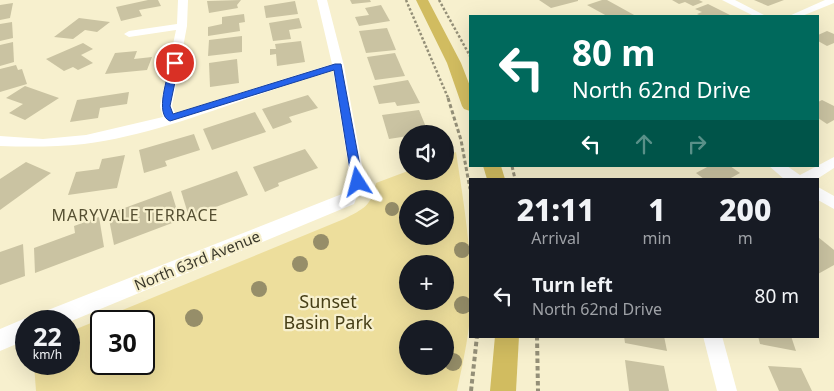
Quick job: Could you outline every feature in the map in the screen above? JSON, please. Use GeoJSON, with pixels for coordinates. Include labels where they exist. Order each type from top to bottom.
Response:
{"type":"FeatureCollection","features":[{"type":"Feature","properties":{"kind":"street"},"geometry":{"type":"LineString","coordinates":[[170,118],[166,106],[182,26],[183,0]]}},
{"type":"Feature","properties":{"kind":"street"},"geometry":{"type":"LineString","coordinates":[[322,0],[338,66],[358,182],[347,199]]}},
{"type":"Feature","properties":{"kind":"street"},"geometry":{"type":"LineString","coordinates":[[727,0],[759,15]]}},
{"type":"Feature","properties":{"kind":"street"},"geometry":{"type":"LineString","coordinates":[[796,15],[833,0]]}},
{"type":"Feature","properties":{"kind":"street"},"geometry":{"type":"LineString","coordinates":[[129,34],[182,26]]}},
{"type":"Feature","properties":{"kind":"street"},"geometry":{"type":"LineString","coordinates":[[0,141],[38,144],[102,138],[338,66]]}},
{"type":"Feature","properties":{"kind":"street"},"geometry":{"type":"LineString","coordinates":[[807,178],[834,162]]}},
{"type":"Feature","properties":{"kind":"street"},"geometry":{"type":"LineString","coordinates":[[777,167],[794,178]]}},
{"type":"Feature","properties":{"kind":"street"},"geometry":{"type":"LineString","coordinates":[[819,194],[834,203]]}},
{"type":"Feature","properties":{"kind":"street","name":"North 63rd Avenue"},"geometry":{"type":"LineString","coordinates":[[73,310],[347,199]]}},
{"type":"Feature","properties":{"kind":"street"},"geometry":{"type":"LineString","coordinates":[[0,340],[15,334]]}},
{"type":"Feature","properties":{"kind":"street"},"geometry":{"type":"LineString","coordinates":[[713,338],[727,391]]}},
{"type":"Feature","properties":{"kind":"path"},"geometry":{"type":"LineString","coordinates":[[406,0],[438,70],[467,158],[469,179]]}},
{"type":"Feature","properties":{"kind":"path"},"geometry":{"type":"LineString","coordinates":[[439,0],[469,54]]}},
{"type":"Feature","properties":{"kind":"path"},"geometry":{"type":"LineString","coordinates":[[471,391],[477,338]]}},
{"type":"Feature","properties":{"kind":"path"},"geometry":{"type":"LineString","coordinates":[[537,338],[538,391]]}},
{"type":"Feature","properties":{"kind":"green space","name":"Sunset Basin Park"},"geometry":{"type":"Polygon","coordinates":[[[456,152],[469,248],[469,325],[457,391],[36,391],[35,375],[80,375],[80,327],[90,323],[90,375],[155,375],[155,310],[123,310],[344,219],[366,206],[372,197],[376,183],[399,174],[399,180],[454,180],[454,153],[456,152]]]}},
{"type":"Feature","properties":{"kind":"building"},"geometry":{"type":"Polygon","coordinates":[[[148,0],[158,0],[161,6],[139,10],[142,16],[121,21],[116,7],[148,0]]]}},
{"type":"Feature","properties":{"kind":"building"},"geometry":{"type":"Polygon","coordinates":[[[241,0],[237,5],[238,8],[209,13],[207,1],[241,0]]]}},
{"type":"Feature","properties":{"kind":"building"},"geometry":{"type":"Polygon","coordinates":[[[350,0],[370,0],[371,2],[352,4],[350,0]]]}},
{"type":"Feature","properties":{"kind":"building"},"geometry":{"type":"Polygon","coordinates":[[[539,0],[578,0],[578,1],[551,8],[539,0]]]}},
{"type":"Feature","properties":{"kind":"building"},"geometry":{"type":"Polygon","coordinates":[[[607,0],[634,15],[605,15],[587,5],[607,0]]]}},
{"type":"Feature","properties":{"kind":"building"},"geometry":{"type":"Polygon","coordinates":[[[672,0],[699,0],[703,2],[693,6],[685,2],[679,4],[672,0]]]}},
{"type":"Feature","properties":{"kind":"building"},"geometry":{"type":"Polygon","coordinates":[[[754,0],[784,0],[768,6],[754,0]]]}},
{"type":"Feature","properties":{"kind":"building"},"geometry":{"type":"Polygon","coordinates":[[[295,1],[298,14],[266,18],[264,6],[295,1]]]}},
{"type":"Feature","properties":{"kind":"building"},"geometry":{"type":"Polygon","coordinates":[[[13,3],[10,18],[0,20],[0,5],[13,3]]]}},
{"type":"Feature","properties":{"kind":"building"},"geometry":{"type":"Polygon","coordinates":[[[708,4],[730,15],[699,15],[697,14],[702,12],[695,9],[708,4]]]}},
{"type":"Feature","properties":{"kind":"building"},"geometry":{"type":"Polygon","coordinates":[[[381,5],[390,21],[359,26],[355,17],[369,15],[365,8],[381,5]]]}},
{"type":"Feature","properties":{"kind":"building"},"geometry":{"type":"Polygon","coordinates":[[[244,14],[245,22],[239,23],[240,31],[208,36],[208,27],[222,24],[222,17],[244,14]]]}},
{"type":"Feature","properties":{"kind":"building"},"geometry":{"type":"Polygon","coordinates":[[[79,18],[110,22],[97,32],[85,30],[73,39],[54,37],[79,18]]]}},
{"type":"Feature","properties":{"kind":"building"},"geometry":{"type":"Polygon","coordinates":[[[299,18],[302,28],[289,30],[291,39],[273,41],[269,23],[299,18]]]}},
{"type":"Feature","properties":{"kind":"building"},"geometry":{"type":"Polygon","coordinates":[[[12,22],[13,38],[0,41],[0,24],[12,22]]]}},
{"type":"Feature","properties":{"kind":"building"},"geometry":{"type":"Polygon","coordinates":[[[387,28],[396,50],[366,53],[359,31],[387,28]]]}},
{"type":"Feature","properties":{"kind":"building"},"geometry":{"type":"Polygon","coordinates":[[[827,31],[834,34],[834,43],[827,46],[819,42],[819,35],[827,31]]]}},
{"type":"Feature","properties":{"kind":"building"},"geometry":{"type":"Polygon","coordinates":[[[242,36],[242,52],[208,56],[209,40],[242,36]]]}},
{"type":"Feature","properties":{"kind":"building"},"geometry":{"type":"Polygon","coordinates":[[[301,41],[305,62],[277,66],[276,54],[270,55],[270,49],[276,49],[275,44],[301,41]]]}},
{"type":"Feature","properties":{"kind":"building"},"geometry":{"type":"Polygon","coordinates":[[[13,42],[14,62],[0,66],[0,45],[13,42]]]}},
{"type":"Feature","properties":{"kind":"building"},"geometry":{"type":"Polygon","coordinates":[[[83,43],[93,49],[81,55],[93,63],[78,70],[73,67],[64,71],[46,59],[83,43]]]}},
{"type":"Feature","properties":{"kind":"building"},"geometry":{"type":"Polygon","coordinates":[[[137,51],[134,59],[152,57],[147,70],[105,74],[115,53],[137,51]]]}},
{"type":"Feature","properties":{"kind":"building"},"geometry":{"type":"Polygon","coordinates":[[[395,53],[405,76],[375,80],[367,57],[395,53]]]}},
{"type":"Feature","properties":{"kind":"building"},"geometry":{"type":"Polygon","coordinates":[[[237,59],[239,83],[210,87],[209,63],[237,59]]]}},
{"type":"Feature","properties":{"kind":"building"},"geometry":{"type":"Polygon","coordinates":[[[16,65],[18,70],[22,69],[27,84],[0,92],[0,69],[16,65]]]}},
{"type":"Feature","properties":{"kind":"building"},"geometry":{"type":"Polygon","coordinates":[[[408,80],[420,103],[397,106],[395,102],[379,104],[373,86],[408,80]]]}},
{"type":"Feature","properties":{"kind":"building"},"geometry":{"type":"Polygon","coordinates":[[[25,86],[59,98],[25,120],[9,113],[23,104],[6,98],[25,86]]]}},
{"type":"Feature","properties":{"kind":"building"},"geometry":{"type":"Polygon","coordinates":[[[129,92],[127,104],[100,108],[98,118],[70,122],[77,100],[129,92]]]}},
{"type":"Feature","properties":{"kind":"building"},"geometry":{"type":"Polygon","coordinates":[[[308,95],[318,108],[289,117],[292,122],[273,129],[262,109],[308,95]]]}},
{"type":"Feature","properties":{"kind":"building"},"geometry":{"type":"Polygon","coordinates":[[[822,100],[834,106],[834,120],[827,124],[819,119],[819,102],[822,100]]]}},
{"type":"Feature","properties":{"kind":"building"},"geometry":{"type":"Polygon","coordinates":[[[419,110],[425,125],[399,125],[399,137],[389,139],[382,115],[419,110]]]}},
{"type":"Feature","properties":{"kind":"building"},"geometry":{"type":"Polygon","coordinates":[[[255,112],[266,132],[212,150],[203,129],[255,112]]]}},
{"type":"Feature","properties":{"kind":"building"},"geometry":{"type":"Polygon","coordinates":[[[194,134],[200,150],[165,161],[167,166],[144,173],[139,150],[194,134]]]}},
{"type":"Feature","properties":{"kind":"building"},"geometry":{"type":"Polygon","coordinates":[[[305,149],[318,168],[278,183],[279,186],[265,192],[253,167],[305,149]]]}},
{"type":"Feature","properties":{"kind":"building"},"geometry":{"type":"Polygon","coordinates":[[[125,155],[117,188],[68,195],[76,172],[99,169],[102,159],[125,155]]]}},
{"type":"Feature","properties":{"kind":"building"},"geometry":{"type":"Polygon","coordinates":[[[26,162],[51,173],[0,210],[0,179],[26,162]]]}},
{"type":"Feature","properties":{"kind":"building"},"geometry":{"type":"Polygon","coordinates":[[[707,167],[731,167],[740,173],[731,178],[703,178],[696,173],[707,167]]]}},
{"type":"Feature","properties":{"kind":"building"},"geometry":{"type":"Polygon","coordinates":[[[237,171],[248,195],[189,217],[181,191],[237,171]]]}},
{"type":"Feature","properties":{"kind":"building"},"geometry":{"type":"Polygon","coordinates":[[[171,191],[180,220],[114,245],[108,214],[171,191]]]}},
{"type":"Feature","properties":{"kind":"building"},"geometry":{"type":"Polygon","coordinates":[[[99,217],[104,247],[35,273],[34,248],[75,233],[74,226],[99,217]]]}},
{"type":"Feature","properties":{"kind":"building"},"geometry":{"type":"Polygon","coordinates":[[[819,238],[834,250],[834,265],[819,273],[819,238]]]}},
{"type":"Feature","properties":{"kind":"building"},"geometry":{"type":"Polygon","coordinates":[[[23,244],[25,276],[0,285],[0,252],[23,244]]]}},
{"type":"Feature","properties":{"kind":"building"},"geometry":{"type":"Polygon","coordinates":[[[624,338],[664,338],[667,351],[625,343],[624,338]]]}},
{"type":"Feature","properties":{"kind":"building"},"geometry":{"type":"Polygon","coordinates":[[[758,338],[792,338],[796,351],[760,344],[758,338]]]}},
{"type":"Feature","properties":{"kind":"building"},"geometry":{"type":"Polygon","coordinates":[[[625,360],[664,366],[669,391],[629,391],[625,360]]]}},
{"type":"Feature","properties":{"kind":"building"},"geometry":{"type":"Polygon","coordinates":[[[768,366],[801,368],[812,391],[779,391],[768,366]]]}},
{"type":"Feature","properties":{"kind":"waterway"},"geometry":{"type":"LineString","coordinates":[[422,0],[454,63],[469,103]]}},
{"type":"Feature","properties":{"kind":"waterway"},"geometry":{"type":"LineString","coordinates":[[492,167],[496,178]]}},
{"type":"Feature","properties":{"kind":"waterway"},"geometry":{"type":"LineString","coordinates":[[503,391],[507,338]]}},
{"type":"Feature","properties":{"kind":"district","name":"MARYVALE TERRACE"},"geometry":{"type":"Point","coordinates":[135,215]}},
{"type":"Feature","properties":{"kind":"route"},"geometry":{"type":"LineString","coordinates":[[175,63],[166,106],[170,118],[338,66],[358,182]]}}]}
